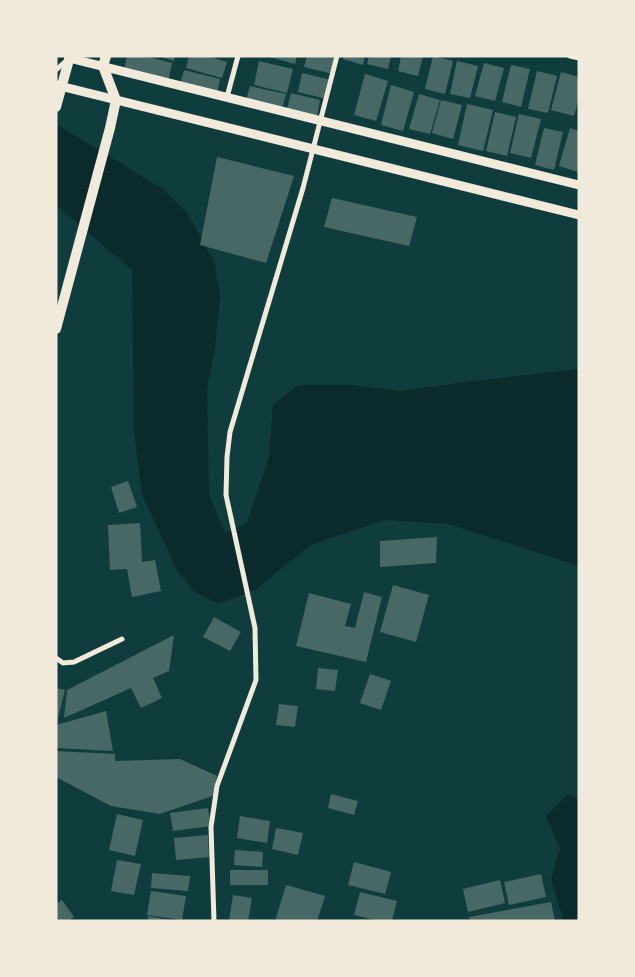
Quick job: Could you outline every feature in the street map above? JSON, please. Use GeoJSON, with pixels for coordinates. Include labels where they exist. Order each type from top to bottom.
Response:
{"type":"FeatureCollection","features":[{"type":"Feature","properties":{"kind":"main road"},"geometry":{"type":"LineString","coordinates":[[56,107],[59,85],[70,57]]}},
{"type":"Feature","properties":{"kind":"main road"},"geometry":{"type":"LineString","coordinates":[[56,329],[116,100],[104,61]]}},
{"type":"Feature","properties":{"kind":"street"},"geometry":{"type":"LineString","coordinates":[[227,98],[238,56]]}},
{"type":"Feature","properties":{"kind":"street"},"geometry":{"type":"LineString","coordinates":[[214,921],[211,827],[217,786],[256,680],[255,628],[226,495],[230,432],[302,188],[338,56]]}},
{"type":"Feature","properties":{"kind":"street"},"geometry":{"type":"LineString","coordinates":[[570,56],[579,58]]}},
{"type":"Feature","properties":{"kind":"street"},"geometry":{"type":"LineString","coordinates":[[56,70],[70,57],[104,61],[227,98],[579,185]]}},
{"type":"Feature","properties":{"kind":"street"},"geometry":{"type":"LineString","coordinates":[[59,85],[579,215]]}},
{"type":"Feature","properties":{"kind":"street"},"geometry":{"type":"LineString","coordinates":[[56,658],[63,663],[74,662],[122,639]]}},
{"type":"Feature","properties":{"kind":"water"},"geometry":{"type":"Polygon","coordinates":[[[56,124],[163,189],[187,213],[214,261],[220,295],[215,349],[207,389],[209,495],[225,533],[247,523],[269,456],[273,405],[298,385],[351,385],[400,391],[579,369],[579,566],[449,524],[384,520],[311,545],[255,590],[218,604],[195,592],[177,571],[142,494],[134,431],[132,270],[56,205],[56,124]]]}},
{"type":"Feature","properties":{"kind":"water"},"geometry":{"type":"Polygon","coordinates":[[[568,794],[579,799],[579,921],[565,921],[563,919],[551,879],[560,848],[546,816],[568,794]]]}},
{"type":"Feature","properties":{"kind":"building"},"geometry":{"type":"Polygon","coordinates":[[[127,56],[145,56],[172,63],[168,82],[124,70],[127,56]]]}},
{"type":"Feature","properties":{"kind":"building"},"geometry":{"type":"Polygon","coordinates":[[[159,56],[175,56],[174,61],[159,56]]]}},
{"type":"Feature","properties":{"kind":"building"},"geometry":{"type":"Polygon","coordinates":[[[189,56],[207,56],[227,62],[222,78],[186,68],[189,56]]]}},
{"type":"Feature","properties":{"kind":"building"},"geometry":{"type":"Polygon","coordinates":[[[266,56],[297,56],[295,64],[266,56]]]}},
{"type":"Feature","properties":{"kind":"building"},"geometry":{"type":"Polygon","coordinates":[[[307,56],[338,56],[333,74],[304,67],[307,56]]]}},
{"type":"Feature","properties":{"kind":"building"},"geometry":{"type":"Polygon","coordinates":[[[344,56],[365,56],[363,65],[343,59],[344,56]]]}},
{"type":"Feature","properties":{"kind":"building"},"geometry":{"type":"Polygon","coordinates":[[[369,56],[391,56],[388,69],[367,64],[369,56]]]}},
{"type":"Feature","properties":{"kind":"building"},"geometry":{"type":"Polygon","coordinates":[[[401,56],[423,56],[418,76],[398,71],[401,56]]]}},
{"type":"Feature","properties":{"kind":"building"},"geometry":{"type":"Polygon","coordinates":[[[433,56],[453,61],[445,94],[425,89],[433,56]]]}},
{"type":"Feature","properties":{"kind":"building"},"geometry":{"type":"Polygon","coordinates":[[[259,61],[293,69],[287,93],[254,85],[259,61]]]}},
{"type":"Feature","properties":{"kind":"building"},"geometry":{"type":"Polygon","coordinates":[[[457,61],[478,66],[470,98],[450,94],[457,61]]]}},
{"type":"Feature","properties":{"kind":"building"},"geometry":{"type":"Polygon","coordinates":[[[484,63],[504,68],[495,101],[475,96],[484,63]]]}},
{"type":"Feature","properties":{"kind":"building"},"geometry":{"type":"Polygon","coordinates":[[[511,65],[530,69],[521,107],[502,102],[511,65]]]}},
{"type":"Feature","properties":{"kind":"building"},"geometry":{"type":"Polygon","coordinates":[[[184,70],[220,79],[217,94],[180,84],[184,70]]]}},
{"type":"Feature","properties":{"kind":"building"},"geometry":{"type":"Polygon","coordinates":[[[537,71],[557,76],[548,113],[528,109],[537,71]]]}},
{"type":"Feature","properties":{"kind":"building"},"geometry":{"type":"Polygon","coordinates":[[[561,72],[579,77],[579,98],[574,116],[551,110],[561,72]]]}},
{"type":"Feature","properties":{"kind":"building"},"geometry":{"type":"Polygon","coordinates":[[[302,73],[332,80],[327,99],[298,92],[302,73]]]}},
{"type":"Feature","properties":{"kind":"building"},"geometry":{"type":"Polygon","coordinates":[[[365,74],[388,81],[376,121],[354,115],[365,74]]]}},
{"type":"Feature","properties":{"kind":"building"},"geometry":{"type":"Polygon","coordinates":[[[391,85],[414,92],[403,131],[381,125],[391,85]]]}},
{"type":"Feature","properties":{"kind":"building"},"geometry":{"type":"Polygon","coordinates":[[[250,86],[286,94],[282,109],[246,100],[250,86]]]}},
{"type":"Feature","properties":{"kind":"building"},"geometry":{"type":"Polygon","coordinates":[[[291,93],[320,100],[317,116],[287,109],[291,93]]]}},
{"type":"Feature","properties":{"kind":"building"},"geometry":{"type":"Polygon","coordinates":[[[419,94],[440,100],[430,134],[409,129],[419,94]]]}},
{"type":"Feature","properties":{"kind":"building"},"geometry":{"type":"Polygon","coordinates":[[[441,100],[462,105],[453,139],[432,133],[441,100]]]}},
{"type":"Feature","properties":{"kind":"building"},"geometry":{"type":"Polygon","coordinates":[[[467,104],[493,110],[483,151],[458,145],[467,104]]]}},
{"type":"Feature","properties":{"kind":"building"},"geometry":{"type":"Polygon","coordinates":[[[495,112],[516,117],[507,156],[486,151],[495,112]]]}},
{"type":"Feature","properties":{"kind":"building"},"geometry":{"type":"Polygon","coordinates":[[[519,114],[541,119],[531,158],[510,153],[519,114]]]}},
{"type":"Feature","properties":{"kind":"building"},"geometry":{"type":"Polygon","coordinates":[[[544,128],[563,132],[554,170],[535,165],[544,128]]]}},
{"type":"Feature","properties":{"kind":"building"},"geometry":{"type":"Polygon","coordinates":[[[570,128],[579,131],[578,172],[559,166],[570,128]]]}},
{"type":"Feature","properties":{"kind":"building"},"geometry":{"type":"Polygon","coordinates":[[[217,157],[294,176],[266,263],[200,245],[217,157]]]}},
{"type":"Feature","properties":{"kind":"building"},"geometry":{"type":"Polygon","coordinates":[[[332,198],[417,217],[409,246],[324,227],[332,198]]]}},
{"type":"Feature","properties":{"kind":"building"},"geometry":{"type":"Polygon","coordinates":[[[128,481],[137,507],[119,513],[111,487],[128,481]]]}},
{"type":"Feature","properties":{"kind":"building"},"geometry":{"type":"Polygon","coordinates":[[[140,523],[142,562],[155,560],[161,591],[132,597],[127,569],[110,570],[108,525],[140,523]]]}},
{"type":"Feature","properties":{"kind":"building"},"geometry":{"type":"Polygon","coordinates":[[[437,537],[436,563],[380,567],[380,541],[437,537]]]}},
{"type":"Feature","properties":{"kind":"building"},"geometry":{"type":"Polygon","coordinates":[[[393,585],[429,595],[416,642],[380,632],[393,585]]]}},
{"type":"Feature","properties":{"kind":"building"},"geometry":{"type":"Polygon","coordinates":[[[364,592],[382,597],[366,662],[296,646],[309,593],[351,604],[345,626],[355,628],[364,592]]]}},
{"type":"Feature","properties":{"kind":"building"},"geometry":{"type":"Polygon","coordinates":[[[214,617],[241,632],[230,651],[203,637],[214,617]]]}},
{"type":"Feature","properties":{"kind":"building"},"geometry":{"type":"Polygon","coordinates":[[[174,635],[169,671],[153,678],[162,698],[141,708],[131,688],[64,718],[67,690],[174,635]]]}},
{"type":"Feature","properties":{"kind":"building"},"geometry":{"type":"Polygon","coordinates":[[[318,668],[338,670],[335,691],[316,689],[318,668]]]}},
{"type":"Feature","properties":{"kind":"building"},"geometry":{"type":"Polygon","coordinates":[[[370,674],[391,681],[381,710],[360,703],[370,674]]]}},
{"type":"Feature","properties":{"kind":"building"},"geometry":{"type":"Polygon","coordinates":[[[56,688],[65,690],[57,722],[56,722],[56,688]]]}},
{"type":"Feature","properties":{"kind":"building"},"geometry":{"type":"Polygon","coordinates":[[[279,704],[298,706],[295,727],[276,725],[279,704]]]}},
{"type":"Feature","properties":{"kind":"building"},"geometry":{"type":"Polygon","coordinates":[[[106,711],[113,751],[56,748],[56,725],[106,711]]]}},
{"type":"Feature","properties":{"kind":"building"},"geometry":{"type":"Polygon","coordinates":[[[56,751],[115,754],[115,761],[180,759],[217,776],[215,795],[160,814],[111,806],[56,777],[56,751]]]}},
{"type":"Feature","properties":{"kind":"building"},"geometry":{"type":"Polygon","coordinates":[[[331,794],[358,801],[354,815],[328,808],[331,794]]]}},
{"type":"Feature","properties":{"kind":"building"},"geometry":{"type":"Polygon","coordinates":[[[208,808],[211,826],[173,831],[170,813],[208,808]]]}},
{"type":"Feature","properties":{"kind":"building"},"geometry":{"type":"Polygon","coordinates":[[[117,814],[143,820],[135,856],[109,850],[117,814]]]}},
{"type":"Feature","properties":{"kind":"building"},"geometry":{"type":"Polygon","coordinates":[[[240,816],[270,821],[267,843],[237,838],[240,816]]]}},
{"type":"Feature","properties":{"kind":"building"},"geometry":{"type":"Polygon","coordinates":[[[276,828],[303,833],[298,855],[272,849],[276,828]]]}},
{"type":"Feature","properties":{"kind":"building"},"geometry":{"type":"Polygon","coordinates":[[[208,835],[209,857],[176,860],[174,838],[208,835]]]}},
{"type":"Feature","properties":{"kind":"building"},"geometry":{"type":"Polygon","coordinates":[[[235,850],[263,852],[262,867],[234,865],[235,850]]]}},
{"type":"Feature","properties":{"kind":"building"},"geometry":{"type":"Polygon","coordinates":[[[117,860],[141,864],[134,895],[111,891],[117,860]]]}},
{"type":"Feature","properties":{"kind":"building"},"geometry":{"type":"Polygon","coordinates":[[[354,862],[391,872],[385,894],[348,885],[354,862]]]}},
{"type":"Feature","properties":{"kind":"building"},"geometry":{"type":"Polygon","coordinates":[[[230,870],[268,870],[268,885],[230,885],[230,870]]]}},
{"type":"Feature","properties":{"kind":"building"},"geometry":{"type":"Polygon","coordinates":[[[152,873],[190,876],[188,891],[151,888],[152,873]]]}},
{"type":"Feature","properties":{"kind":"building"},"geometry":{"type":"Polygon","coordinates":[[[541,874],[546,897],[509,905],[504,882],[541,874]]]}},
{"type":"Feature","properties":{"kind":"building"},"geometry":{"type":"Polygon","coordinates":[[[500,880],[505,903],[468,912],[463,889],[500,880]]]}},
{"type":"Feature","properties":{"kind":"building"},"geometry":{"type":"Polygon","coordinates":[[[286,885],[325,896],[317,921],[275,921],[286,885]]]}},
{"type":"Feature","properties":{"kind":"building"},"geometry":{"type":"Polygon","coordinates":[[[151,891],[186,896],[182,920],[147,915],[151,891]]]}},
{"type":"Feature","properties":{"kind":"building"},"geometry":{"type":"Polygon","coordinates":[[[360,892],[397,901],[392,921],[378,921],[354,915],[360,892]]]}},
{"type":"Feature","properties":{"kind":"building"},"geometry":{"type":"Polygon","coordinates":[[[233,895],[252,898],[248,921],[229,921],[233,895]]]}},
{"type":"Feature","properties":{"kind":"building"},"geometry":{"type":"Polygon","coordinates":[[[62,900],[74,917],[69,921],[56,921],[56,904],[62,900]]]}},
{"type":"Feature","properties":{"kind":"building"},"geometry":{"type":"Polygon","coordinates":[[[551,902],[555,921],[470,921],[469,917],[551,902]]]}},
{"type":"Feature","properties":{"kind":"building"},"geometry":{"type":"Polygon","coordinates":[[[148,916],[171,920],[171,921],[148,921],[148,916]]]}}]}
